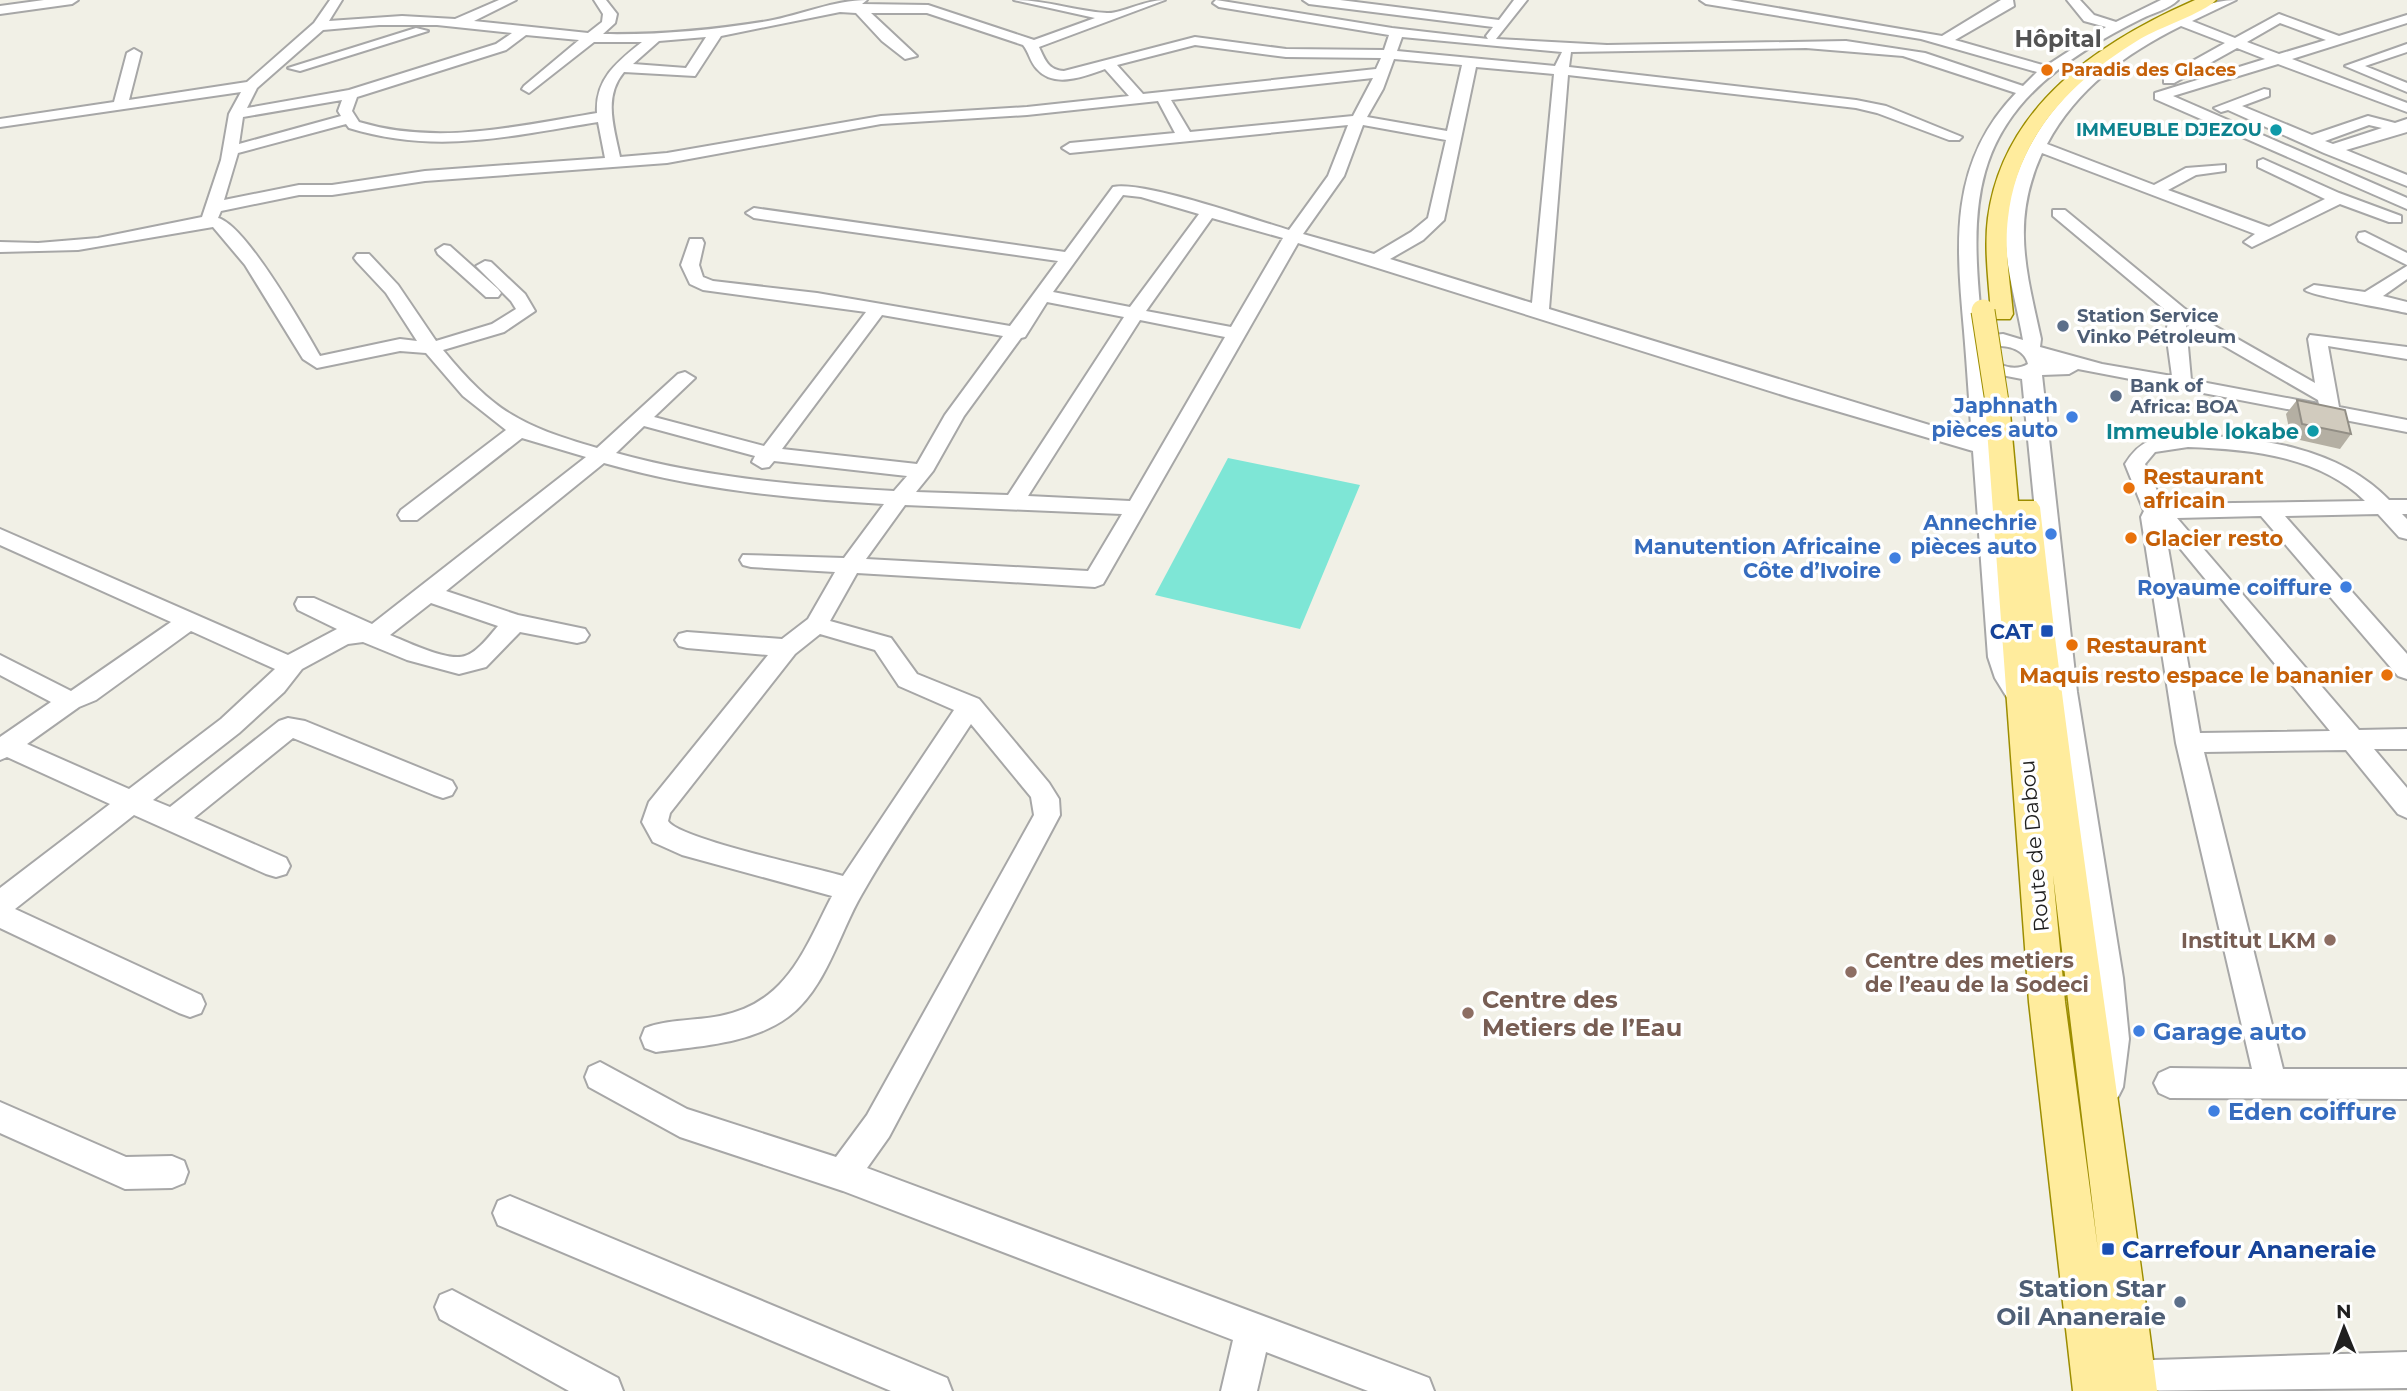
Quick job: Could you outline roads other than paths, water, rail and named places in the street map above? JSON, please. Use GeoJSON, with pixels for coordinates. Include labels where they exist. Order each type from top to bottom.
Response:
{"type":"FeatureCollection","features":[{"type":"Feature","properties":{"kind":"main road"},"geometry":{"type":"LineString","coordinates":[[2018,509],[1981,231],[1986,197],[2000,149],[2019,114],[2061,69],[2095,46],[2185,0]]}},
{"type":"Feature","properties":{"kind":"main road"},"geometry":{"type":"LineString","coordinates":[[1992,312],[1998,217],[2008,173],[2035,119],[2059,90],[2091,63],[2134,36],[2208,0]]}},
{"type":"Feature","properties":{"kind":"main road","name":"Route de Dabou"},"geometry":{"type":"LineString","coordinates":[[2018,509],[2103,1114],[2114,1385]]}},
{"type":"Feature","properties":{"kind":"main road","name":"Route de Dabou"},"geometry":{"type":"LineString","coordinates":[[2018,509],[2022,700],[2047,1002],[2114,1385]]}},
{"type":"Feature","properties":{"kind":"street"},"geometry":{"type":"LineString","coordinates":[[0,10],[72,0]]}},
{"type":"Feature","properties":{"kind":"street"},"geometry":{"type":"LineString","coordinates":[[295,68],[398,35],[454,24],[480,6],[510,0]]}},
{"type":"Feature","properties":{"kind":"street"},"geometry":{"type":"LineString","coordinates":[[529,89],[608,23],[610,14],[600,0]]}},
{"type":"Feature","properties":{"kind":"street"},"geometry":{"type":"LineString","coordinates":[[319,26],[408,20],[593,38],[656,37],[717,32],[770,17],[812,0]]}},
{"type":"Feature","properties":{"kind":"street"},"geometry":{"type":"LineString","coordinates":[[918,8],[938,0]]}},
{"type":"Feature","properties":{"kind":"street"},"geometry":{"type":"LineString","coordinates":[[1020,0],[1111,18]]}},
{"type":"Feature","properties":{"kind":"street"},"geometry":{"type":"LineString","coordinates":[[1033,19],[1052,6],[1078,0]]}},
{"type":"Feature","properties":{"kind":"street"},"geometry":{"type":"LineString","coordinates":[[770,17],[859,4],[918,8],[968,21],[1032,45],[1159,0]]}},
{"type":"Feature","properties":{"kind":"street"},"geometry":{"type":"LineString","coordinates":[[1308,0],[1502,24]]}},
{"type":"Feature","properties":{"kind":"street"},"geometry":{"type":"LineString","coordinates":[[1488,42],[1521,0]]}},
{"type":"Feature","properties":{"kind":"street"},"geometry":{"type":"LineString","coordinates":[[1706,0],[1945,40],[2045,70]]}},
{"type":"Feature","properties":{"kind":"street"},"geometry":{"type":"LineString","coordinates":[[1802,0],[1804,15],[1818,46]]}},
{"type":"Feature","properties":{"kind":"street"},"geometry":{"type":"LineString","coordinates":[[2072,0],[2089,18],[2113,25]]}},
{"type":"Feature","properties":{"kind":"street"},"geometry":{"type":"LineString","coordinates":[[2022,700],[2007,678],[2000,657],[1966,251],[1971,194],[1987,144],[2023,91],[2045,70],[2113,25],[2172,0]]}},
{"type":"Feature","properties":{"kind":"street"},"geometry":{"type":"LineString","coordinates":[[2103,1114],[2113,1026],[2065,692],[2059,614],[2031,380],[2032,339],[2015,251],[2014,228],[2025,169],[2059,109],[2095,70],[2181,22],[2230,0]]}},
{"type":"Feature","properties":{"kind":"street"},"geometry":{"type":"LineString","coordinates":[[212,214],[236,114],[251,86],[319,26],[338,1]]}},
{"type":"Feature","properties":{"kind":"street"},"geometry":{"type":"LineString","coordinates":[[1309,19],[1327,1]]}},
{"type":"Feature","properties":{"kind":"street"},"geometry":{"type":"LineString","coordinates":[[1945,40],[2010,1]]}},
{"type":"Feature","properties":{"kind":"street"},"geometry":{"type":"LineString","coordinates":[[1217,2],[1397,33],[1569,48],[1818,46],[1903,52],[2023,91]]}},
{"type":"Feature","properties":{"kind":"street"},"geometry":{"type":"LineString","coordinates":[[859,4],[887,38],[910,56]]}},
{"type":"Feature","properties":{"kind":"street"},"geometry":{"type":"LineString","coordinates":[[2163,94],[2407,19]]}},
{"type":"Feature","properties":{"kind":"street"},"geometry":{"type":"LineString","coordinates":[[2338,40],[2277,20],[2163,84],[2163,94],[2160,96],[2407,204]]}},
{"type":"Feature","properties":{"kind":"street"},"geometry":{"type":"LineString","coordinates":[[2181,22],[2407,108]]}},
{"type":"Feature","properties":{"kind":"street"},"geometry":{"type":"LineString","coordinates":[[2385,25],[2407,33]]}},
{"type":"Feature","properties":{"kind":"street"},"geometry":{"type":"LineString","coordinates":[[236,114],[351,94],[501,47],[524,30]]}},
{"type":"Feature","properties":{"kind":"street"},"geometry":{"type":"LineString","coordinates":[[620,67],[690,73],[717,32]]}},
{"type":"Feature","properties":{"kind":"street"},"geometry":{"type":"LineString","coordinates":[[751,560],[1089,580],[1098,575],[1293,236],[1327,192],[1382,73],[1397,33]]}},
{"type":"Feature","properties":{"kind":"street"},"geometry":{"type":"LineString","coordinates":[[613,161],[601,99],[605,85],[620,67],[656,37]]}},
{"type":"Feature","properties":{"kind":"street"},"geometry":{"type":"LineString","coordinates":[[1032,45],[1043,68],[1056,74],[1071,75],[1195,41],[1294,53],[1389,54],[1561,70],[1856,104],[1881,109],[1954,137]]}},
{"type":"Feature","properties":{"kind":"street"},"geometry":{"type":"LineString","coordinates":[[1540,310],[1561,70],[1569,48]]}},
{"type":"Feature","properties":{"kind":"street"},"geometry":{"type":"LineString","coordinates":[[2407,48],[2352,66],[2407,88]]}},
{"type":"Feature","properties":{"kind":"street"},"geometry":{"type":"LineString","coordinates":[[121,103],[134,53]]}},
{"type":"Feature","properties":{"kind":"street"},"geometry":{"type":"LineString","coordinates":[[1376,260],[1418,236],[1436,220],[1470,61]]}},
{"type":"Feature","properties":{"kind":"street"},"geometry":{"type":"LineString","coordinates":[[1108,63],[1139,99]]}},
{"type":"Feature","properties":{"kind":"street"},"geometry":{"type":"LineString","coordinates":[[0,247],[48,246],[115,239],[212,214],[278,192],[332,190],[425,176],[667,158],[809,135],[881,120],[1017,112],[1382,73]]}},
{"type":"Feature","properties":{"kind":"street"},"geometry":{"type":"LineString","coordinates":[[0,123],[121,103],[251,86]]}},
{"type":"Feature","properties":{"kind":"street"},"geometry":{"type":"LineString","coordinates":[[2200,115],[2263,93]]}},
{"type":"Feature","properties":{"kind":"street"},"geometry":{"type":"LineString","coordinates":[[351,94],[345,111],[348,119],[354,125],[387,136],[440,138],[606,116]]}},
{"type":"Feature","properties":{"kind":"street"},"geometry":{"type":"LineString","coordinates":[[1162,96],[1185,137]]}},
{"type":"Feature","properties":{"kind":"street"},"geometry":{"type":"LineString","coordinates":[[2228,105],[2407,181]]}},
{"type":"Feature","properties":{"kind":"street"},"geometry":{"type":"LineString","coordinates":[[229,151],[348,119]]}},
{"type":"Feature","properties":{"kind":"street"},"geometry":{"type":"LineString","coordinates":[[1070,148],[1358,120],[1454,137]]}},
{"type":"Feature","properties":{"kind":"street"},"geometry":{"type":"LineString","coordinates":[[2313,140],[2368,120],[2404,127]]}},
{"type":"Feature","properties":{"kind":"street"},"geometry":{"type":"LineString","coordinates":[[2302,159],[2404,127]]}},
{"type":"Feature","properties":{"kind":"street"},"geometry":{"type":"LineString","coordinates":[[2037,146],[2266,232]]}},
{"type":"Feature","properties":{"kind":"street"},"geometry":{"type":"LineString","coordinates":[[2263,164],[2337,198],[2395,219]]}},
{"type":"Feature","properties":{"kind":"street"},"geometry":{"type":"LineString","coordinates":[[2156,190],[2192,171],[2219,168]]}},
{"type":"Feature","properties":{"kind":"street"},"geometry":{"type":"LineString","coordinates":[[850,889],[692,848],[662,834],[655,822],[658,809],[675,784],[787,648],[816,625],[850,564],[898,499],[923,471],[956,415],[1045,296],[1119,190],[1142,192],[1376,260],[1796,393],[1984,448]]}},
{"type":"Feature","properties":{"kind":"street"},"geometry":{"type":"LineString","coordinates":[[2251,242],[2337,198]]}},
{"type":"Feature","properties":{"kind":"street"},"geometry":{"type":"LineString","coordinates":[[1014,500],[1134,315],[1208,212]]}},
{"type":"Feature","properties":{"kind":"street"},"geometry":{"type":"LineString","coordinates":[[2059,212],[2179,313],[2329,405]]}},
{"type":"Feature","properties":{"kind":"street"},"geometry":{"type":"LineString","coordinates":[[754,213],[1070,258]]}},
{"type":"Feature","properties":{"kind":"street"},"geometry":{"type":"LineString","coordinates":[[212,214],[226,227],[317,362],[400,345],[431,348],[513,321],[525,313],[519,298],[485,266]]}},
{"type":"Feature","properties":{"kind":"street"},"geometry":{"type":"LineString","coordinates":[[2365,237],[2407,260]]}},
{"type":"Feature","properties":{"kind":"street"},"geometry":{"type":"LineString","coordinates":[[696,243],[690,265],[696,280],[709,285],[782,293],[1018,333]]}},
{"type":"Feature","properties":{"kind":"street"},"geometry":{"type":"LineString","coordinates":[[444,250],[510,310],[513,321]]}},
{"type":"Feature","properties":{"kind":"street"},"geometry":{"type":"LineString","coordinates":[[363,258],[403,300],[431,348],[497,415],[519,430],[600,456],[739,485],[898,499],[1014,500],[1136,508]]}},
{"type":"Feature","properties":{"kind":"street"},"geometry":{"type":"LineString","coordinates":[[2375,299],[2372,295],[2407,271]]}},
{"type":"Feature","properties":{"kind":"street"},"geometry":{"type":"LineString","coordinates":[[2314,290],[2375,299],[2407,308]]}},
{"type":"Feature","properties":{"kind":"street"},"geometry":{"type":"LineString","coordinates":[[1045,296],[1237,334]]}},
{"type":"Feature","properties":{"kind":"street"},"geometry":{"type":"LineString","coordinates":[[739,485],[770,454],[829,369],[877,309]]}},
{"type":"Feature","properties":{"kind":"street"},"geometry":{"type":"LineString","coordinates":[[2179,313],[2175,332],[2182,383]]}},
{"type":"Feature","properties":{"kind":"street"},"geometry":{"type":"LineString","coordinates":[[2329,405],[2317,339],[2407,353]]}},
{"type":"Feature","properties":{"kind":"street"},"geometry":{"type":"LineString","coordinates":[[1975,351],[1985,341],[2003,340],[2032,360],[2329,405],[2407,426]]}},
{"type":"Feature","properties":{"kind":"street"},"geometry":{"type":"LineString","coordinates":[[1975,351],[1997,370],[2019,373],[2032,360]]}},
{"type":"Feature","properties":{"kind":"street"},"geometry":{"type":"LineString","coordinates":[[0,904],[254,706],[294,663],[324,644],[361,633],[377,632],[428,593],[600,456],[685,378]]}},
{"type":"Feature","properties":{"kind":"street"},"geometry":{"type":"LineString","coordinates":[[640,419],[770,454],[923,471]]}},
{"type":"Feature","properties":{"kind":"street"},"geometry":{"type":"LineString","coordinates":[[409,515],[519,430]]}},
{"type":"Feature","properties":{"kind":"street"},"geometry":{"type":"LineString","coordinates":[[2407,532],[2354,480],[2318,462],[2207,440],[2169,440],[2145,449],[2135,464],[2155,511],[2183,536],[2407,807]]}},
{"type":"Feature","properties":{"kind":"street"},"geometry":{"type":"LineString","coordinates":[[2155,511],[2265,507],[2407,507]]}},
{"type":"Feature","properties":{"kind":"street"},"geometry":{"type":"LineString","coordinates":[[2265,507],[2407,670]]}},
{"type":"Feature","properties":{"kind":"street"},"geometry":{"type":"LineString","coordinates":[[2155,511],[2152,517],[2189,743],[2271,1083]]}},
{"type":"Feature","properties":{"kind":"street"},"geometry":{"type":"LineString","coordinates":[[5,542],[190,620],[286,664],[294,663]]}},
{"type":"Feature","properties":{"kind":"street"},"geometry":{"type":"LineString","coordinates":[[428,593],[515,624],[577,635]]}},
{"type":"Feature","properties":{"kind":"street"},"geometry":{"type":"LineString","coordinates":[[306,604],[361,633],[451,666],[461,667],[472,664],[515,624]]}},
{"type":"Feature","properties":{"kind":"street"},"geometry":{"type":"LineString","coordinates":[[3,748],[70,701],[87,694],[190,620]]}},
{"type":"Feature","properties":{"kind":"street"},"geometry":{"type":"LineString","coordinates":[[816,625],[883,644],[908,680],[971,706],[1040,790],[1046,799],[1047,815],[878,1126],[843,1175]]}},
{"type":"Feature","properties":{"kind":"street"},"geometry":{"type":"LineString","coordinates":[[687,640],[787,648]]}},
{"type":"Feature","properties":{"kind":"street"},"geometry":{"type":"LineString","coordinates":[[0,664],[70,701]]}},
{"type":"Feature","properties":{"kind":"street"},"geometry":{"type":"LineString","coordinates":[[656,1038],[720,1032],[747,1024],[780,1006],[806,974],[850,889],[971,706]]}},
{"type":"Feature","properties":{"kind":"street"},"geometry":{"type":"LineString","coordinates":[[174,819],[288,728],[296,728],[443,788]]}},
{"type":"Feature","properties":{"kind":"street"},"geometry":{"type":"LineString","coordinates":[[2189,743],[2407,738]]}},
{"type":"Feature","properties":{"kind":"street"},"geometry":{"type":"LineString","coordinates":[[3,748],[174,819],[276,866]]}},
{"type":"Feature","properties":{"kind":"street"},"geometry":{"type":"LineString","coordinates":[[0,915],[190,1004]]}},
{"type":"Feature","properties":{"kind":"street"},"geometry":{"type":"LineString","coordinates":[[600,1077],[680,1122],[843,1175],[1416,1391]]}},
{"type":"Feature","properties":{"kind":"street"},"geometry":{"type":"LineString","coordinates":[[2170,1083],[2407,1084]]}},
{"type":"Feature","properties":{"kind":"street"},"geometry":{"type":"LineString","coordinates":[[0,1117],[125,1173],[172,1172]]}},
{"type":"Feature","properties":{"kind":"street"},"geometry":{"type":"LineString","coordinates":[[510,1213],[934,1391]]}},
{"type":"Feature","properties":{"kind":"street"},"geometry":{"type":"LineString","coordinates":[[452,1307],[606,1391]]}},
{"type":"Feature","properties":{"kind":"street"},"geometry":{"type":"LineString","coordinates":[[1239,1391],[1253,1331]]}},
{"type":"Feature","properties":{"kind":"street"},"geometry":{"type":"LineString","coordinates":[[2114,1385],[2407,1370]]}},
{"type":"Feature","properties":{"kind":"place","name":"Paradis des Glaces"},"geometry":{"type":"Point","coordinates":[2047,70]}},
{"type":"Feature","properties":{"kind":"place","name":"IMMEUBLE DJEZOU"},"geometry":{"type":"Point","coordinates":[2276,130]}},
{"type":"Feature","properties":{"kind":"place","name":"Station Service Vinko Pétroleum"},"geometry":{"type":"Point","coordinates":[2063,326]}},
{"type":"Feature","properties":{"kind":"place","name":"Bank of Africa: BOA"},"geometry":{"type":"Point","coordinates":[2116,396]}},
{"type":"Feature","properties":{"kind":"place","name":"Japhnath pièces auto"},"geometry":{"type":"Point","coordinates":[2072,417]}},
{"type":"Feature","properties":{"kind":"place","name":"Immeuble lokabe"},"geometry":{"type":"Point","coordinates":[2313,431]}},
{"type":"Feature","properties":{"kind":"place","name":"Restaurant africain"},"geometry":{"type":"Point","coordinates":[2129,488]}},
{"type":"Feature","properties":{"kind":"place","name":"Annechrie pièces auto"},"geometry":{"type":"Point","coordinates":[2051,534]}},
{"type":"Feature","properties":{"kind":"place","name":"Glacier resto"},"geometry":{"type":"Point","coordinates":[2131,538]}},
{"type":"Feature","properties":{"kind":"place","name":"Manutention Africaine Côte d’Ivoire"},"geometry":{"type":"Point","coordinates":[1895,558]}},
{"type":"Feature","properties":{"kind":"place","name":"Royaume coiffure"},"geometry":{"type":"Point","coordinates":[2346,587]}},
{"type":"Feature","properties":{"kind":"place","name":"CAT"},"geometry":{"type":"Point","coordinates":[2047,631]}},
{"type":"Feature","properties":{"kind":"place","name":"Restaurant"},"geometry":{"type":"Point","coordinates":[2072,645]}},
{"type":"Feature","properties":{"kind":"place","name":"Maquis resto espace le bananier"},"geometry":{"type":"Point","coordinates":[2387,675]}},
{"type":"Feature","properties":{"kind":"place","name":"Institut LKM"},"geometry":{"type":"Point","coordinates":[2330,940]}},
{"type":"Feature","properties":{"kind":"place","name":"Centre des metiers de l’eau de la Sodeci"},"geometry":{"type":"Point","coordinates":[1851,972]}},
{"type":"Feature","properties":{"kind":"place","name":"Centre des Metiers de l’Eau"},"geometry":{"type":"Point","coordinates":[1468,1013]}},
{"type":"Feature","properties":{"kind":"place","name":"Garage auto"},"geometry":{"type":"Point","coordinates":[2139,1031]}},
{"type":"Feature","properties":{"kind":"place","name":"Eden coiffure"},"geometry":{"type":"Point","coordinates":[2214,1111]}},
{"type":"Feature","properties":{"kind":"place","name":"Carrefour Ananeraie"},"geometry":{"type":"Point","coordinates":[2108,1249]}},
{"type":"Feature","properties":{"kind":"place","name":"Station Star Oil Ananeraie"},"geometry":{"type":"Point","coordinates":[2180,1302]}},
{"type":"Feature","properties":{"kind":"district","name":"Hôpital"},"geometry":{"type":"Point","coordinates":[2058,39]}}]}
